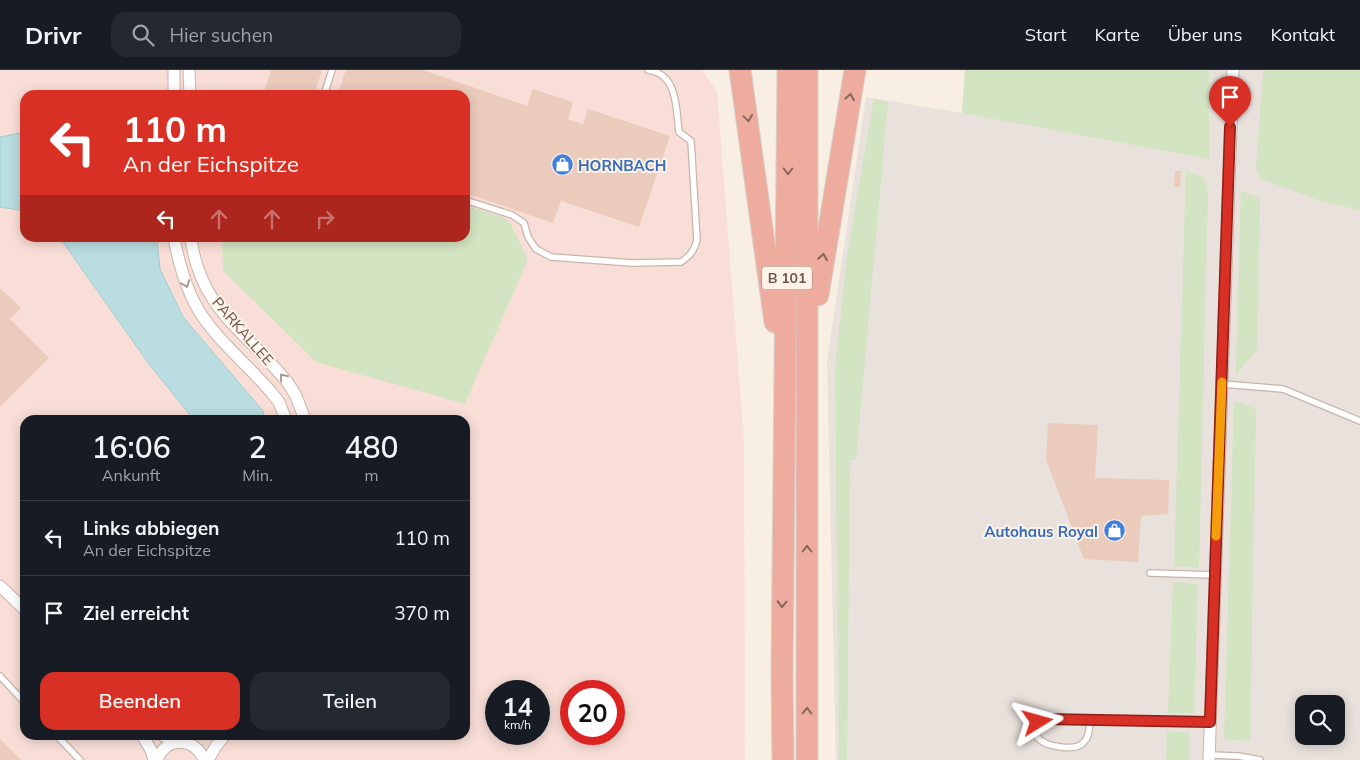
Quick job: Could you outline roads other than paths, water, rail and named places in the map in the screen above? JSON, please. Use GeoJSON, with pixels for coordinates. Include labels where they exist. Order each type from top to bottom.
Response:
{"type":"FeatureCollection","features":[{"type":"Feature","properties":{"kind":"highway"},"geometry":{"type":"LineString","coordinates":[[740,70],[775,320],[784,486]]}},
{"type":"Feature","properties":{"kind":"highway","name":"B 101"},"geometry":{"type":"LineString","coordinates":[[783,760],[788,70]]}},
{"type":"Feature","properties":{"kind":"highway","name":"B 101"},"geometry":{"type":"LineString","coordinates":[[807,70],[807,760]]}},
{"type":"Feature","properties":{"kind":"highway"},"geometry":{"type":"LineString","coordinates":[[806,445],[820,278],[855,70]]}},
{"type":"Feature","properties":{"kind":"street"},"geometry":{"type":"LineString","coordinates":[[174,70],[174,90]]}},
{"type":"Feature","properties":{"kind":"street"},"geometry":{"type":"LineString","coordinates":[[189,70],[190,90]]}},
{"type":"Feature","properties":{"kind":"street"},"geometry":{"type":"LineString","coordinates":[[1209,757],[1233,70]]}},
{"type":"Feature","properties":{"kind":"street","name":"PARKALLEE"},"geometry":{"type":"LineString","coordinates":[[175,242],[182,273],[189,292],[201,314],[214,331],[271,392],[279,402],[284,415]]}},
{"type":"Feature","properties":{"kind":"street","name":"PARKALLEE"},"geometry":{"type":"LineString","coordinates":[[192,242],[199,271],[220,311],[288,383],[296,396],[303,415]]}},
{"type":"Feature","properties":{"kind":"street"},"geometry":{"type":"LineString","coordinates":[[0,586],[20,605]]}},
{"type":"Feature","properties":{"kind":"street"},"geometry":{"type":"LineString","coordinates":[[145,740],[155,760],[166,746],[185,740]]}},
{"type":"Feature","properties":{"kind":"street"},"geometry":{"type":"LineString","coordinates":[[176,740],[197,748],[206,760],[221,740]]}},
{"type":"Feature","properties":{"kind":"lane"},"geometry":{"type":"LineString","coordinates":[[326,90],[332,70]]}},
{"type":"Feature","properties":{"kind":"lane"},"geometry":{"type":"LineString","coordinates":[[470,202],[512,215],[524,223],[528,237],[536,249],[551,257],[632,263],[681,262],[687,258],[694,250],[697,240],[691,141],[679,132],[672,85],[663,75],[648,70]]}},
{"type":"Feature","properties":{"kind":"lane"},"geometry":{"type":"LineString","coordinates":[[1222,384],[1283,389],[1360,421]]}},
{"type":"Feature","properties":{"kind":"lane"},"geometry":{"type":"LineString","coordinates":[[1150,573],[1215,575]]}},
{"type":"Feature","properties":{"kind":"lane"},"geometry":{"type":"LineString","coordinates":[[0,676],[20,697]]}},
{"type":"Feature","properties":{"kind":"lane"},"geometry":{"type":"LineString","coordinates":[[1090,720],[1088,736],[1084,743],[1074,747],[1043,744],[1037,737],[1036,726],[1041,720],[1090,720],[1210,722]]}},
{"type":"Feature","properties":{"kind":"lane"},"geometry":{"type":"LineString","coordinates":[[61,740],[80,760]]}},
{"type":"Feature","properties":{"kind":"lane"},"geometry":{"type":"LineString","coordinates":[[1209,757],[1238,756],[1260,760]]}},
{"type":"Feature","properties":{"kind":"water"},"geometry":{"type":"Polygon","coordinates":[[[20,133],[20,210],[0,207],[0,137],[20,133]]]}},
{"type":"Feature","properties":{"kind":"water"},"geometry":{"type":"Polygon","coordinates":[[[63,242],[157,242],[160,269],[183,317],[263,411],[264,415],[190,415],[149,364],[63,242]]]}},
{"type":"Feature","properties":{"kind":"place","name":"HORNBACH"},"geometry":{"type":"Point","coordinates":[562,165]}},
{"type":"Feature","properties":{"kind":"place","name":"Autohaus Royal"},"geometry":{"type":"Point","coordinates":[1114,531]}}]}
